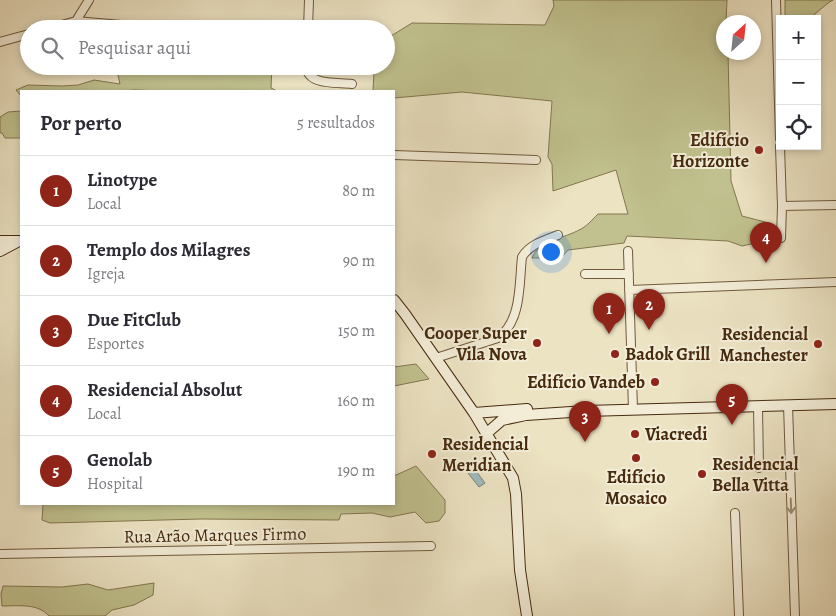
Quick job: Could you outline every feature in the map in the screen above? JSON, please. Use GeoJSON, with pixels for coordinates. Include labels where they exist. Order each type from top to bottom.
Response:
{"type":"FeatureCollection","features":[{"type":"Feature","properties":{"kind":"main road"},"geometry":{"type":"LineString","coordinates":[[0,242],[20,241]]}},
{"type":"Feature","properties":{"kind":"main road"},"geometry":{"type":"LineString","coordinates":[[0,251],[20,241]]}},
{"type":"Feature","properties":{"kind":"main road"},"geometry":{"type":"LineString","coordinates":[[395,301],[474,413],[513,478],[516,494],[520,570],[527,616]]}},
{"type":"Feature","properties":{"kind":"main road"},"geometry":{"type":"LineString","coordinates":[[487,433],[502,420],[514,416],[586,411],[836,404]]}},
{"type":"Feature","properties":{"kind":"main road"},"geometry":{"type":"LineString","coordinates":[[474,413],[513,409],[558,408],[586,411]]}},
{"type":"Feature","properties":{"kind":"street"},"geometry":{"type":"LineString","coordinates":[[77,20],[89,0]]}},
{"type":"Feature","properties":{"kind":"street"},"geometry":{"type":"LineString","coordinates":[[308,20],[309,0]]}},
{"type":"Feature","properties":{"kind":"street"},"geometry":{"type":"LineString","coordinates":[[776,0],[779,105]]}},
{"type":"Feature","properties":{"kind":"street"},"geometry":{"type":"LineString","coordinates":[[0,42],[20,36]]}},
{"type":"Feature","properties":{"kind":"street"},"geometry":{"type":"LineString","coordinates":[[309,75],[315,80],[352,84]]}},
{"type":"Feature","properties":{"kind":"street"},"geometry":{"type":"LineString","coordinates":[[780,150],[781,238]]}},
{"type":"Feature","properties":{"kind":"street"},"geometry":{"type":"LineString","coordinates":[[395,156],[536,160]]}},
{"type":"Feature","properties":{"kind":"street"},"geometry":{"type":"LineString","coordinates":[[782,206],[836,205]]}},
{"type":"Feature","properties":{"kind":"street"},"geometry":{"type":"LineString","coordinates":[[436,358],[498,338],[506,332],[516,312],[522,256],[525,251],[536,244],[558,235]]}},
{"type":"Feature","properties":{"kind":"street"},"geometry":{"type":"LineString","coordinates":[[628,251],[633,410]]}},
{"type":"Feature","properties":{"kind":"street"},"geometry":{"type":"LineString","coordinates":[[585,274],[628,274]]}},
{"type":"Feature","properties":{"kind":"street"},"geometry":{"type":"LineString","coordinates":[[629,290],[836,282]]}},
{"type":"Feature","properties":{"kind":"street"},"geometry":{"type":"LineString","coordinates":[[788,405],[795,616]]}},
{"type":"Feature","properties":{"kind":"street"},"geometry":{"type":"LineString","coordinates":[[758,406],[759,468]]}},
{"type":"Feature","properties":{"kind":"street"},"geometry":{"type":"LineString","coordinates":[[735,513],[739,616]]}},
{"type":"Feature","properties":{"kind":"street","name":"Rua Arão Marques Firmo"},"geometry":{"type":"LineString","coordinates":[[0,554],[431,546]]}},
{"type":"Feature","properties":{"kind":"green space"},"geometry":{"type":"Polygon","coordinates":[[[553,0],[727,0],[726,15],[716,15],[716,60],[728,60],[731,181],[742,216],[769,223],[767,244],[756,243],[742,246],[728,241],[627,236],[624,243],[568,250],[561,258],[532,258],[535,252],[546,244],[582,229],[598,214],[628,214],[616,170],[553,191],[552,164],[548,157],[552,101],[462,92],[395,98],[395,90],[373,90],[374,75],[395,75],[395,33],[412,23],[545,25],[554,6],[553,0]]]}},
{"type":"Feature","properties":{"kind":"green space"},"geometry":{"type":"Polygon","coordinates":[[[785,0],[833,0],[814,15],[785,15],[785,0]]]}},
{"type":"Feature","properties":{"kind":"green space"},"geometry":{"type":"Polygon","coordinates":[[[118,75],[272,75],[271,88],[275,90],[20,90],[20,95],[16,90],[28,85],[78,85],[94,80],[120,84],[118,75]]]}},
{"type":"Feature","properties":{"kind":"green space"},"geometry":{"type":"Polygon","coordinates":[[[20,111],[20,138],[5,138],[0,133],[0,117],[8,112],[20,111]]]}},
{"type":"Feature","properties":{"kind":"green space"},"geometry":{"type":"Polygon","coordinates":[[[416,364],[429,379],[395,386],[395,367],[416,364]]]}},
{"type":"Feature","properties":{"kind":"green space"},"geometry":{"type":"Polygon","coordinates":[[[416,466],[445,500],[445,513],[439,521],[426,523],[415,512],[390,517],[372,513],[341,514],[339,520],[201,519],[50,523],[42,520],[43,505],[395,505],[395,476],[416,466]]]}},
{"type":"Feature","properties":{"kind":"green space"},"geometry":{"type":"Polygon","coordinates":[[[154,583],[153,595],[134,605],[112,610],[105,616],[49,616],[34,607],[2,606],[1,594],[3,586],[62,587],[88,584],[108,590],[154,583]]]}},
{"type":"Feature","properties":{"kind":"water"},"geometry":{"type":"Polygon","coordinates":[[[470,463],[485,483],[479,487],[464,468],[470,463]]]}},
{"type":"Feature","properties":{"kind":"place","name":"Edifício Horizonte"},"geometry":{"type":"Point","coordinates":[759,150]}},
{"type":"Feature","properties":{"kind":"place","name":"Residencial Absolut"},"geometry":{"type":"Point","coordinates":[766,263]}},
{"type":"Feature","properties":{"kind":"place","name":"Templo dos Milagres"},"geometry":{"type":"Point","coordinates":[649,330]}},
{"type":"Feature","properties":{"kind":"place","name":"Linotype"},"geometry":{"type":"Point","coordinates":[609,334]}},
{"type":"Feature","properties":{"kind":"place","name":"Cooper Super Vila Nova"},"geometry":{"type":"Point","coordinates":[537,343]}},
{"type":"Feature","properties":{"kind":"place","name":"Residencial Manchester"},"geometry":{"type":"Point","coordinates":[818,344]}},
{"type":"Feature","properties":{"kind":"place","name":"Badok Grill"},"geometry":{"type":"Point","coordinates":[615,354]}},
{"type":"Feature","properties":{"kind":"place","name":"Edifício Vandeb"},"geometry":{"type":"Point","coordinates":[655,382]}},
{"type":"Feature","properties":{"kind":"place","name":"Genolab"},"geometry":{"type":"Point","coordinates":[732,425]}},
{"type":"Feature","properties":{"kind":"place","name":"Viacredi"},"geometry":{"type":"Point","coordinates":[635,434]}},
{"type":"Feature","properties":{"kind":"place","name":"Due FitClub"},"geometry":{"type":"Point","coordinates":[585,442]}},
{"type":"Feature","properties":{"kind":"place","name":"Residencial Meridian"},"geometry":{"type":"Point","coordinates":[432,454]}},
{"type":"Feature","properties":{"kind":"place","name":"Edifício Mosaico"},"geometry":{"type":"Point","coordinates":[636,458]}},
{"type":"Feature","properties":{"kind":"place","name":"Residencial Bella Vitta"},"geometry":{"type":"Point","coordinates":[702,474]}}]}
